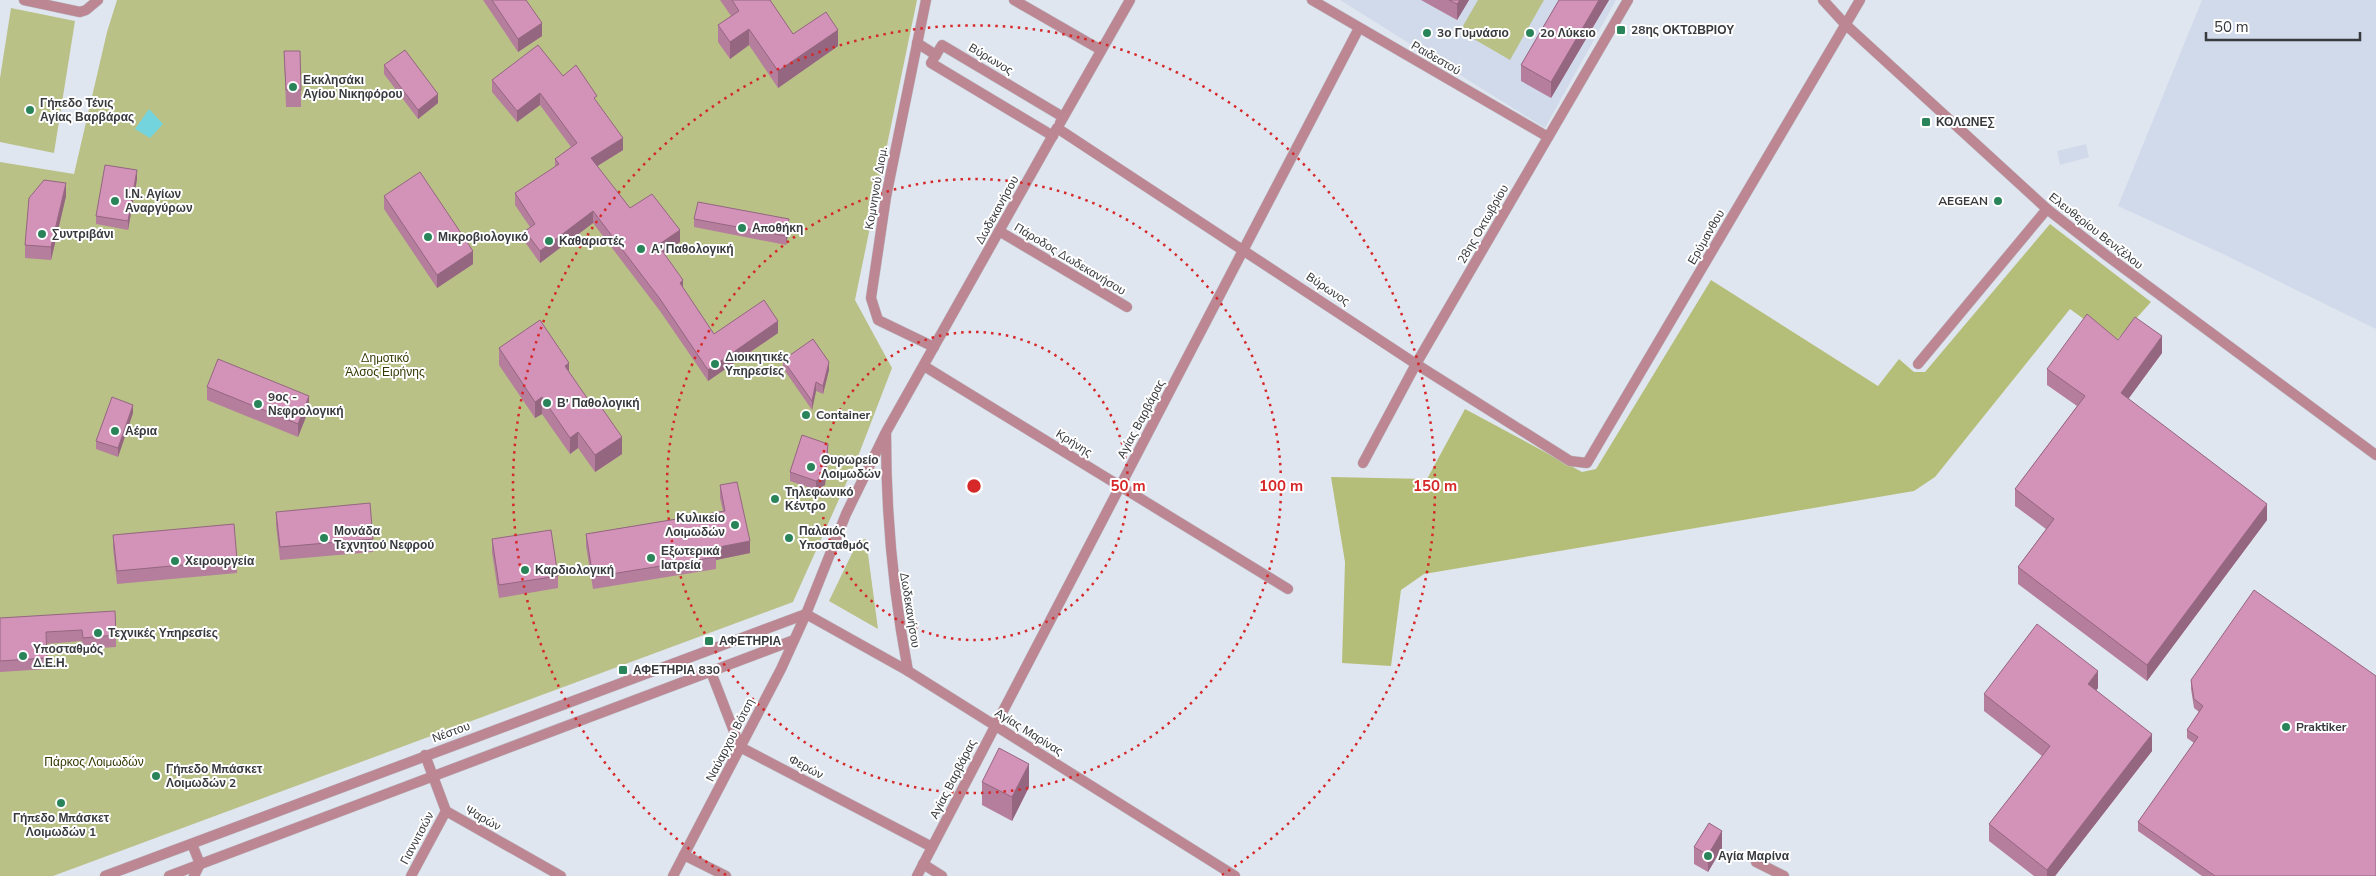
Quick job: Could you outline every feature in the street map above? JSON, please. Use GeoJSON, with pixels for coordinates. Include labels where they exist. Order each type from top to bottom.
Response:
{"type":"FeatureCollection","features":[{"type":"Feature","properties":{"kind":"street"},"geometry":{"type":"LineString","coordinates":[[24,0],[80,12],[86,10],[98,0]]}},
{"type":"Feature","properties":{"kind":"street","name":"Κομνηνού Διομ."},"geometry":{"type":"LineString","coordinates":[[926,0],[886,197],[871,298],[878,320],[934,347]]}},
{"type":"Feature","properties":{"kind":"street"},"geometry":{"type":"LineString","coordinates":[[1014,0],[1101,50]]}},
{"type":"Feature","properties":{"kind":"street","name":"Δωδεκανήσου"},"geometry":{"type":"LineString","coordinates":[[806,614],[846,514],[886,432],[1130,0]]}},
{"type":"Feature","properties":{"kind":"street","name":"Ραιδεστού"},"geometry":{"type":"LineString","coordinates":[[1312,0],[1548,137]]}},
{"type":"Feature","properties":{"kind":"street","name":"28ης Οκτωβρίου"},"geometry":{"type":"LineString","coordinates":[[1363,463],[1416,364],[1628,0]]}},
{"type":"Feature","properties":{"kind":"street","name":"Ελευθερίου Βενιζέλου"},"geometry":{"type":"LineString","coordinates":[[1823,0],[1845,24],[2047,209],[2110,259],[2376,455]]}},
{"type":"Feature","properties":{"kind":"street","name":"Ερύμανθου"},"geometry":{"type":"LineString","coordinates":[[1587,463],[1860,0]]}},
{"type":"Feature","properties":{"kind":"street","name":"Αγίας Βαρβάρας"},"geometry":{"type":"LineString","coordinates":[[917,876],[1359,28]]}},
{"type":"Feature","properties":{"kind":"street"},"geometry":{"type":"LineString","coordinates":[[917,44],[936,55]]}},
{"type":"Feature","properties":{"kind":"street","name":"Βύρωνος"},"geometry":{"type":"LineString","coordinates":[[1063,117],[942,45],[931,63],[1055,132],[1244,249],[1416,364],[1570,461],[1587,463]]}},
{"type":"Feature","properties":{"kind":"street"},"geometry":{"type":"LineString","coordinates":[[1918,364],[2047,209]]}},
{"type":"Feature","properties":{"kind":"street","name":"Πάροδος Δωδεκανήσου"},"geometry":{"type":"LineString","coordinates":[[999,231],[1127,308]]}},
{"type":"Feature","properties":{"kind":"street","name":"Κρήνης"},"geometry":{"type":"LineString","coordinates":[[924,366],[1288,589]]}},
{"type":"Feature","properties":{"kind":"street","name":"Δωδεκανήσου"},"geometry":{"type":"LineString","coordinates":[[886,432],[886,498],[891,566],[908,671]]}},
{"type":"Feature","properties":{"kind":"street","name":"Ναύαρχου Βότση"},"geometry":{"type":"LineString","coordinates":[[673,876],[806,614]]}},
{"type":"Feature","properties":{"kind":"street","name":"Αγίας Μαρίνας"},"geometry":{"type":"LineString","coordinates":[[806,614],[908,671],[1235,876]]}},
{"type":"Feature","properties":{"kind":"street","name":"Νέστου"},"geometry":{"type":"LineString","coordinates":[[105,876],[806,614]]}},
{"type":"Feature","properties":{"kind":"street"},"geometry":{"type":"LineString","coordinates":[[169,876],[794,640]]}},
{"type":"Feature","properties":{"kind":"street"},"geometry":{"type":"LineString","coordinates":[[710,672],[740,747]]}},
{"type":"Feature","properties":{"kind":"street","name":"Φερών"},"geometry":{"type":"LineString","coordinates":[[740,747],[932,847]]}},
{"type":"Feature","properties":{"kind":"street","name":"Ψαρών"},"geometry":{"type":"LineString","coordinates":[[425,755],[446,811],[547,872],[561,876]]}},
{"type":"Feature","properties":{"kind":"street","name":"Γιαννιτσών"},"geometry":{"type":"LineString","coordinates":[[411,876],[446,811]]}},
{"type":"Feature","properties":{"kind":"street"},"geometry":{"type":"LineString","coordinates":[[192,844],[200,864],[194,876]]}},
{"type":"Feature","properties":{"kind":"street"},"geometry":{"type":"LineString","coordinates":[[684,855],[726,876]]}},
{"type":"Feature","properties":{"kind":"street"},"geometry":{"type":"LineString","coordinates":[[1756,862],[1784,876]]}},
{"type":"Feature","properties":{"kind":"street"},"geometry":{"type":"LineString","coordinates":[[923,864],[942,876]]}},
{"type":"Feature","properties":{"kind":"shaded area","name":"2ο Λύκειο"},"geometry":{"type":"Polygon","coordinates":[[[1340,0],[1616,0],[1545,128],[1340,0]]]}},
{"type":"Feature","properties":{"kind":"shaded area"},"geometry":{"type":"Polygon","coordinates":[[[2202,0],[2376,0],[2376,329],[2223,254],[2118,206],[2202,0]]]}},
{"type":"Feature","properties":{"kind":"shaded area"},"geometry":{"type":"Polygon","coordinates":[[[2086,144],[2089,157],[2060,165],[2057,151],[2086,144]]]}},
{"type":"Feature","properties":{"kind":"green space","name":"Δημοτικό Άλσος Ειρήνης"},"geometry":{"type":"Polygon","coordinates":[[[117,0],[917,0],[855,300],[892,368],[857,459],[793,602],[53,876],[0,876],[0,162],[74,174],[107,32],[117,0]]]}},
{"type":"Feature","properties":{"kind":"green space"},"geometry":{"type":"Polygon","coordinates":[[[1478,0],[1544,0],[1510,60],[1460,31],[1478,0]]]}},
{"type":"Feature","properties":{"kind":"green space","name":"Γήπεδο Τένις Αγίας Βαρβάρας"},"geometry":{"type":"Polygon","coordinates":[[[11,8],[75,21],[54,153],[0,142],[0,78],[11,8]]]}},
{"type":"Feature","properties":{"kind":"green space"},"geometry":{"type":"Polygon","coordinates":[[[2050,224],[2151,302],[2115,342],[2070,309],[1935,477],[1914,491],[1424,574],[1401,590],[1391,666],[1342,663],[1345,562],[1331,477],[1427,479],[1465,409],[1582,472],[1596,469],[1711,280],[1878,386],[1899,359],[1914,372],[1925,372],[2050,224]]]}},
{"type":"Feature","properties":{"kind":"green space"},"geometry":{"type":"Polygon","coordinates":[[[866,539],[878,629],[829,601],[858,541],[866,539]]]}},
{"type":"Feature","properties":{"kind":"water"},"geometry":{"type":"Polygon","coordinates":[[[149,109],[163,124],[150,138],[135,129],[149,109]]]}},
{"type":"Feature","properties":{"kind":"building"},"geometry":{"type":"Polygon","coordinates":[[[492,0],[526,0],[542,23],[518,39],[492,0]]]}},
{"type":"Feature","properties":{"kind":"building"},"geometry":{"type":"Polygon","coordinates":[[[732,0],[770,0],[793,34],[826,12],[838,30],[778,71],[749,29],[730,42],[718,25],[739,11],[732,0]]]}},
{"type":"Feature","properties":{"kind":"building"},"geometry":{"type":"Polygon","coordinates":[[[1449,0],[1460,0],[1457,4],[1449,0]]]}},
{"type":"Feature","properties":{"kind":"building"},"geometry":{"type":"Polygon","coordinates":[[[1559,0],[1599,0],[1551,82],[1521,65],[1559,0]]]}},
{"type":"Feature","properties":{"kind":"building"},"geometry":{"type":"Polygon","coordinates":[[[538,45],[563,76],[576,65],[597,96],[594,98],[623,138],[591,158],[630,208],[652,194],[680,230],[658,245],[683,280],[680,283],[714,334],[764,300],[778,321],[708,370],[660,299],[593,211],[540,251],[525,231],[535,224],[515,193],[559,164],[555,159],[577,143],[540,93],[517,111],[492,80],[538,45]]]}},
{"type":"Feature","properties":{"kind":"building"},"geometry":{"type":"Polygon","coordinates":[[[405,50],[438,94],[418,110],[384,65],[405,50]]]}},
{"type":"Feature","properties":{"kind":"building"},"geometry":{"type":"Polygon","coordinates":[[[284,51],[300,51],[301,90],[286,90],[284,51]]]}},
{"type":"Feature","properties":{"kind":"building"},"geometry":{"type":"Polygon","coordinates":[[[105,165],[137,170],[128,221],[96,216],[105,165]]]}},
{"type":"Feature","properties":{"kind":"building","name":"Μικροβιολογικό"},"geometry":{"type":"Polygon","coordinates":[[[420,172],[473,251],[437,275],[384,196],[420,172]]]}},
{"type":"Feature","properties":{"kind":"building","name":"Συντριβάνι"},"geometry":{"type":"Polygon","coordinates":[[[44,180],[66,183],[51,247],[25,245],[29,198],[44,180]]]}},
{"type":"Feature","properties":{"kind":"building"},"geometry":{"type":"Polygon","coordinates":[[[698,202],[789,219],[786,236],[694,219],[698,202]]]}},
{"type":"Feature","properties":{"kind":"building"},"geometry":{"type":"Polygon","coordinates":[[[2087,314],[2118,340],[2135,317],[2162,336],[2121,393],[2267,504],[2147,665],[2018,567],[2054,519],[2015,489],[2085,396],[2047,369],[2087,314]]]}},
{"type":"Feature","properties":{"kind":"building","name":"Β' Παθολογική"},"geometry":{"type":"Polygon","coordinates":[[[540,320],[569,363],[565,366],[594,408],[599,404],[622,437],[595,455],[578,432],[570,438],[542,397],[535,402],[499,348],[540,320]]]}},
{"type":"Feature","properties":{"kind":"building"},"geometry":{"type":"Polygon","coordinates":[[[813,339],[829,362],[823,386],[816,382],[812,401],[783,360],[813,339]]]}},
{"type":"Feature","properties":{"kind":"building"},"geometry":{"type":"Polygon","coordinates":[[[218,359],[309,396],[298,424],[207,387],[218,359]]]}},
{"type":"Feature","properties":{"kind":"building","name":"Αέρια"},"geometry":{"type":"Polygon","coordinates":[[[112,397],[133,405],[118,448],[96,441],[112,397]]]}},
{"type":"Feature","properties":{"kind":"building","name":"Θυρωρείο Λοιμωδών"},"geometry":{"type":"Polygon","coordinates":[[[802,435],[828,444],[825,476],[816,481],[790,472],[802,435]]]}},
{"type":"Feature","properties":{"kind":"building"},"geometry":{"type":"Polygon","coordinates":[[[737,482],[750,541],[714,548],[716,557],[593,577],[586,534],[725,511],[720,485],[737,482]]]}},
{"type":"Feature","properties":{"kind":"building","name":"Μονάδα Τεχνητού Νεφρού"},"geometry":{"type":"Polygon","coordinates":[[[370,503],[373,539],[280,547],[276,512],[370,503]]]}},
{"type":"Feature","properties":{"kind":"building","name":"Χειρουργεία"},"geometry":{"type":"Polygon","coordinates":[[[234,524],[237,560],[117,571],[113,535],[234,524]]]}},
{"type":"Feature","properties":{"kind":"building","name":"Καρδιολογική"},"geometry":{"type":"Polygon","coordinates":[[[551,530],[558,576],[499,585],[492,539],[551,530]]]}},
{"type":"Feature","properties":{"kind":"building","name":"Praktiker"},"geometry":{"type":"Polygon","coordinates":[[[2254,590],[2376,676],[2376,876],[2215,876],[2138,822],[2198,737],[2187,730],[2203,706],[2194,699],[2191,680],[2254,590]]]}},
{"type":"Feature","properties":{"kind":"building"},"geometry":{"type":"Polygon","coordinates":[[[115,611],[116,635],[83,638],[82,630],[46,632],[47,658],[0,661],[0,618],[115,611]]]}},
{"type":"Feature","properties":{"kind":"building"},"geometry":{"type":"Polygon","coordinates":[[[2037,624],[2098,671],[2088,684],[2152,734],[2047,870],[1989,824],[2050,746],[1984,694],[2037,624]]]}},
{"type":"Feature","properties":{"kind":"building"},"geometry":{"type":"Polygon","coordinates":[[[999,748],[1029,764],[1012,797],[982,782],[999,748]]]}},
{"type":"Feature","properties":{"kind":"building"},"geometry":{"type":"Polygon","coordinates":[[[1709,823],[1722,831],[1708,855],[1694,847],[1709,823]]]}},
{"type":"Feature","properties":{"kind":"place","name":"28ης ΟΚΤΩΒΡΙΟΥ"},"geometry":{"type":"Point","coordinates":[1621,30]}},
{"type":"Feature","properties":{"kind":"place","name":"3ο Γυμνάσιο"},"geometry":{"type":"Point","coordinates":[1427,33]}},
{"type":"Feature","properties":{"kind":"place","name":"2ο Λύκειο"},"geometry":{"type":"Point","coordinates":[1530,33]}},
{"type":"Feature","properties":{"kind":"place","name":"Εκκλησάκι Αγίου Νικηφόρου"},"geometry":{"type":"Point","coordinates":[293,87]}},
{"type":"Feature","properties":{"kind":"place","name":"Γήπεδο Τένις Αγίας Βαρβάρας"},"geometry":{"type":"Point","coordinates":[30,110]}},
{"type":"Feature","properties":{"kind":"place","name":"ΚΟΛΩΝΕΣ"},"geometry":{"type":"Point","coordinates":[1926,122]}},
{"type":"Feature","properties":{"kind":"place","name":"Ι.Ν. Αγίων Αναργύρων"},"geometry":{"type":"Point","coordinates":[115,201]}},
{"type":"Feature","properties":{"kind":"place","name":"AEGEAN"},"geometry":{"type":"Point","coordinates":[1998,201]}},
{"type":"Feature","properties":{"kind":"place","name":"Αποθήκη"},"geometry":{"type":"Point","coordinates":[742,228]}},
{"type":"Feature","properties":{"kind":"place","name":"Συντριβάνι"},"geometry":{"type":"Point","coordinates":[42,234]}},
{"type":"Feature","properties":{"kind":"place","name":"Μικροβιολογικό"},"geometry":{"type":"Point","coordinates":[428,237]}},
{"type":"Feature","properties":{"kind":"place","name":"Καθαριστές"},"geometry":{"type":"Point","coordinates":[549,241]}},
{"type":"Feature","properties":{"kind":"place","name":"Α' Παθολογική"},"geometry":{"type":"Point","coordinates":[641,249]}},
{"type":"Feature","properties":{"kind":"place","name":"Διοικητικές Υπηρεσίες"},"geometry":{"type":"Point","coordinates":[715,364]}},
{"type":"Feature","properties":{"kind":"place","name":"Β' Παθολογική"},"geometry":{"type":"Point","coordinates":[547,403]}},
{"type":"Feature","properties":{"kind":"place","name":"9ος - Νεφρολογική"},"geometry":{"type":"Point","coordinates":[258,404]}},
{"type":"Feature","properties":{"kind":"place","name":"Container"},"geometry":{"type":"Point","coordinates":[806,415]}},
{"type":"Feature","properties":{"kind":"place","name":"Αέρια"},"geometry":{"type":"Point","coordinates":[115,431]}},
{"type":"Feature","properties":{"kind":"place","name":"Θυρωρείο Λοιμωδών"},"geometry":{"type":"Point","coordinates":[811,467]}},
{"type":"Feature","properties":{"kind":"place","name":"Τηλεφωνικό Κέντρο"},"geometry":{"type":"Point","coordinates":[775,499]}},
{"type":"Feature","properties":{"kind":"place","name":"Κυλικείο Λοιμωδών"},"geometry":{"type":"Point","coordinates":[735,525]}},
{"type":"Feature","properties":{"kind":"place","name":"Μονάδα Τεχνητού Νεφρού"},"geometry":{"type":"Point","coordinates":[324,538]}},
{"type":"Feature","properties":{"kind":"place","name":"Παλαιός Υποσταθμός"},"geometry":{"type":"Point","coordinates":[789,538]}},
{"type":"Feature","properties":{"kind":"place","name":"Εξωτερικά Ιατρεία"},"geometry":{"type":"Point","coordinates":[651,558]}},
{"type":"Feature","properties":{"kind":"place","name":"Χειρουργεία"},"geometry":{"type":"Point","coordinates":[175,561]}},
{"type":"Feature","properties":{"kind":"place","name":"Καρδιολογική"},"geometry":{"type":"Point","coordinates":[525,570]}},
{"type":"Feature","properties":{"kind":"place","name":"Τεχνικές Υπηρεσίες"},"geometry":{"type":"Point","coordinates":[98,633]}},
{"type":"Feature","properties":{"kind":"place","name":"ΑΦΕΤΗΡΙΑ"},"geometry":{"type":"Point","coordinates":[709,641]}},
{"type":"Feature","properties":{"kind":"place","name":"Υποσταθμός Δ.Ε.Η."},"geometry":{"type":"Point","coordinates":[23,656]}},
{"type":"Feature","properties":{"kind":"place","name":"ΑΦΕΤΗΡΙΑ 830"},"geometry":{"type":"Point","coordinates":[623,670]}},
{"type":"Feature","properties":{"kind":"place","name":"Praktiker"},"geometry":{"type":"Point","coordinates":[2286,727]}},
{"type":"Feature","properties":{"kind":"place","name":"Γήπεδο Μπάσκετ Λοιμωδών 2"},"geometry":{"type":"Point","coordinates":[156,776]}},
{"type":"Feature","properties":{"kind":"place","name":"Γήπεδο Μπάσκετ Λοιμωδών 1"},"geometry":{"type":"Point","coordinates":[61,803]}},
{"type":"Feature","properties":{"kind":"place","name":"Αγία Μαρίνα"},"geometry":{"type":"Point","coordinates":[1708,856]}},
{"type":"Feature","properties":{"kind":"park label","name":"Πάρκος Λοιμωδών"},"geometry":{"type":"Point","coordinates":[94,762]}}]}
